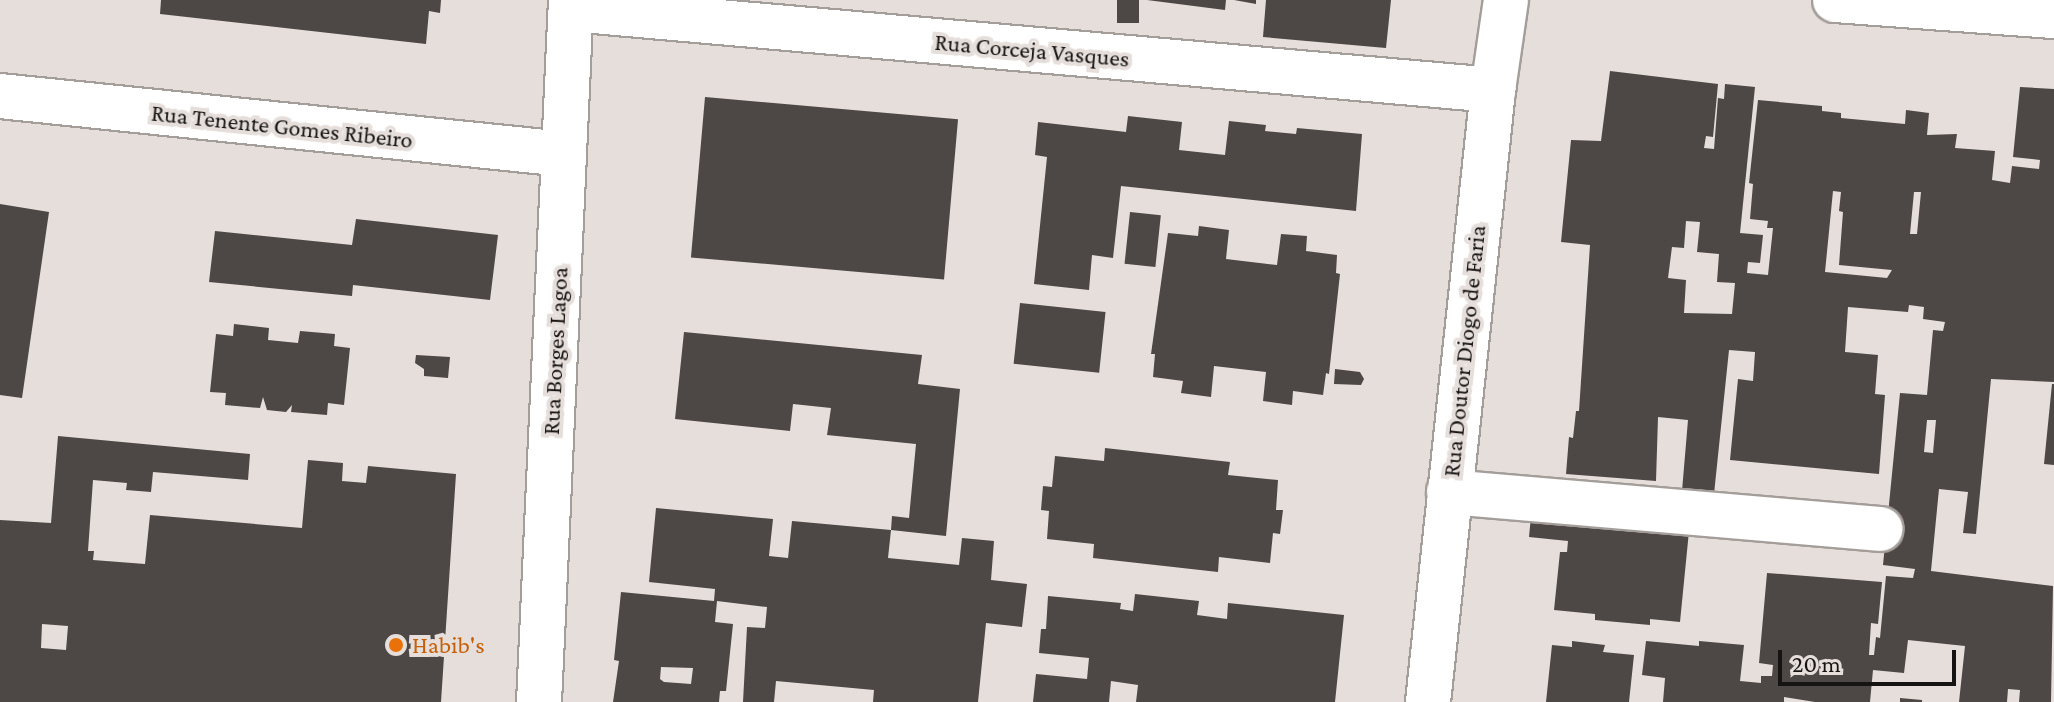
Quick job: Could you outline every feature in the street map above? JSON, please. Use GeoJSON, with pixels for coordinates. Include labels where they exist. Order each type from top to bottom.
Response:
{"type":"FeatureCollection","features":[{"type":"Feature","properties":{"kind":"street","name":"Rua Doutor Diogo de Faria"},"geometry":{"type":"LineString","coordinates":[[1428,702],[1493,90],[1506,0]]}},
{"type":"Feature","properties":{"kind":"street"},"geometry":{"type":"LineString","coordinates":[[1835,0],[2054,16]]}},
{"type":"Feature","properties":{"kind":"street","name":"Rua Corceja Vasques"},"geometry":{"type":"LineString","coordinates":[[571,4],[1493,90]]}},
{"type":"Feature","properties":{"kind":"street","name":"Rua Borges Lagoa"},"geometry":{"type":"LineString","coordinates":[[539,702],[571,4]]}},
{"type":"Feature","properties":{"kind":"street","name":"Rua Tenente Gomes Ribeiro"},"geometry":{"type":"LineString","coordinates":[[0,96],[564,154]]}},
{"type":"Feature","properties":{"kind":"street"},"geometry":{"type":"LineString","coordinates":[[1449,492],[1880,529]]}},
{"type":"Feature","properties":{"kind":"building"},"geometry":{"type":"Polygon","coordinates":[[[161,0],[441,0],[440,13],[429,11],[426,44],[160,14],[161,0]]]}},
{"type":"Feature","properties":{"kind":"building"},"geometry":{"type":"Polygon","coordinates":[[[1117,0],[1139,0],[1139,23],[1117,23],[1117,0]]]}},
{"type":"Feature","properties":{"kind":"building"},"geometry":{"type":"Polygon","coordinates":[[[1147,0],[1226,0],[1225,10],[1147,0]]]}},
{"type":"Feature","properties":{"kind":"building"},"geometry":{"type":"Polygon","coordinates":[[[1234,0],[1256,0],[1256,4],[1234,0]]]}},
{"type":"Feature","properties":{"kind":"building"},"geometry":{"type":"Polygon","coordinates":[[[1266,0],[1391,0],[1386,48],[1263,37],[1266,0]]]}},
{"type":"Feature","properties":{"kind":"building"},"geometry":{"type":"Polygon","coordinates":[[[1610,71],[1718,84],[1713,137],[1706,136],[1704,148],[1714,149],[1718,98],[1724,99],[1725,84],[1755,87],[1740,233],[1763,235],[1760,263],[1748,262],[1747,273],[1768,275],[1773,228],[1767,228],[1768,221],[1750,219],[1753,184],[1749,183],[1758,100],[1822,106],[1822,111],[1841,113],[1841,118],[1905,124],[1906,110],[1929,113],[1927,135],[1957,134],[1955,148],[1995,151],[1992,180],[2010,183],[2012,166],[2039,169],[2040,160],[2013,157],[2020,87],[2054,89],[2054,382],[1991,379],[1976,534],[1963,533],[1968,492],[1939,489],[1931,571],[2053,586],[2051,702],[2019,702],[2020,690],[2008,689],[2007,702],[1959,702],[1965,646],[1908,640],[1904,673],[1873,670],[1870,702],[1815,702],[1784,697],[1784,702],[1663,702],[1665,678],[1642,675],[1646,641],[1699,646],[1699,641],[1744,645],[1740,681],[1761,683],[1761,676],[1772,676],[1773,665],[1759,663],[1767,573],[1882,582],[1878,624],[1871,623],[1869,655],[1874,655],[1876,637],[1880,638],[1886,576],[1913,578],[1915,569],[1883,565],[1900,393],[1927,395],[1933,330],[1943,331],[1945,322],[1923,319],[1924,307],[1909,305],[1908,312],[1848,307],[1845,352],[1878,355],[1875,394],[1885,395],[1879,474],[1730,460],[1738,379],[1753,381],[1755,352],[1729,350],[1714,494],[1682,491],[1688,420],[1658,417],[1656,481],[1566,474],[1569,437],[1573,438],[1576,411],[1579,411],[1590,245],[1561,242],[1571,140],[1601,141],[1610,71]],[[1833,191],[1825,272],[1887,278],[1892,270],[1839,265],[1843,212],[1839,211],[1841,192],[1833,191]],[[1914,192],[1910,234],[1917,234],[1921,192],[1914,192]],[[1686,221],[1684,248],[1672,247],[1668,278],[1686,280],[1684,313],[1732,314],[1735,283],[1717,282],[1719,254],[1697,252],[1700,222],[1686,221]],[[1927,420],[1924,452],[1933,453],[1936,420],[1927,420]]]}},
{"type":"Feature","properties":{"kind":"building"},"geometry":{"type":"Polygon","coordinates":[[[705,97],[958,119],[944,280],[691,257],[705,97]]]}},
{"type":"Feature","properties":{"kind":"building"},"geometry":{"type":"Polygon","coordinates":[[[1128,116],[1182,122],[1179,150],[1225,155],[1229,121],[1266,125],[1265,131],[1296,134],[1297,128],[1362,134],[1356,211],[1121,186],[1113,258],[1092,255],[1089,290],[1034,284],[1047,157],[1035,155],[1038,122],[1126,132],[1128,116]]]}},
{"type":"Feature","properties":{"kind":"building"},"geometry":{"type":"Polygon","coordinates":[[[0,204],[49,212],[22,398],[0,395],[0,204]]]}},
{"type":"Feature","properties":{"kind":"building"},"geometry":{"type":"Polygon","coordinates":[[[1130,212],[1161,215],[1155,267],[1125,264],[1130,212]]]}},
{"type":"Feature","properties":{"kind":"building"},"geometry":{"type":"Polygon","coordinates":[[[356,219],[498,235],[490,300],[353,285],[352,296],[209,282],[215,231],[352,245],[356,219]]]}},
{"type":"Feature","properties":{"kind":"building"},"geometry":{"type":"Polygon","coordinates":[[[1199,226],[1229,230],[1226,259],[1277,265],[1281,234],[1307,236],[1306,251],[1337,255],[1336,273],[1340,274],[1329,374],[1326,373],[1323,395],[1293,391],[1292,405],[1263,401],[1266,372],[1214,366],[1211,397],[1181,393],[1183,381],[1153,377],[1155,354],[1151,354],[1168,233],[1198,236],[1199,226]]]}},
{"type":"Feature","properties":{"kind":"building"},"geometry":{"type":"Polygon","coordinates":[[[1020,303],[1106,312],[1099,373],[1014,364],[1020,303]]]}},
{"type":"Feature","properties":{"kind":"building"},"geometry":{"type":"Polygon","coordinates":[[[234,324],[269,328],[268,340],[298,343],[300,331],[335,334],[334,346],[350,348],[344,405],[328,403],[327,415],[291,412],[292,405],[286,412],[267,410],[263,397],[260,408],[225,405],[226,393],[210,392],[216,334],[233,336],[234,324]]]}},
{"type":"Feature","properties":{"kind":"building"},"geometry":{"type":"Polygon","coordinates":[[[684,332],[922,355],[918,384],[960,389],[946,536],[891,530],[892,516],[909,518],[916,444],[827,435],[831,408],[793,404],[790,431],[675,419],[684,332]]]}},
{"type":"Feature","properties":{"kind":"building"},"geometry":{"type":"Polygon","coordinates":[[[416,355],[450,357],[448,378],[424,376],[424,369],[415,363],[416,355]]]}},
{"type":"Feature","properties":{"kind":"building"},"geometry":{"type":"Polygon","coordinates":[[[1335,369],[1360,372],[1364,379],[1361,385],[1334,384],[1335,369]]]}},
{"type":"Feature","properties":{"kind":"building"},"geometry":{"type":"Polygon","coordinates":[[[2054,384],[2054,465],[2044,464],[2054,384]]]}},
{"type":"Feature","properties":{"kind":"building"},"geometry":{"type":"Polygon","coordinates":[[[58,436],[250,454],[248,480],[153,472],[151,492],[126,490],[127,483],[93,480],[88,551],[94,551],[93,560],[145,564],[150,515],[302,528],[308,460],[343,463],[342,481],[366,483],[368,466],[456,474],[441,702],[0,702],[0,520],[51,523],[58,436]],[[42,624],[41,648],[66,650],[68,626],[42,624]]]}},
{"type":"Feature","properties":{"kind":"building"},"geometry":{"type":"Polygon","coordinates":[[[1105,448],[1230,462],[1228,475],[1278,480],[1276,510],[1283,510],[1280,534],[1273,533],[1270,563],[1219,557],[1218,572],[1093,558],[1094,544],[1047,539],[1049,511],[1041,510],[1043,486],[1052,487],[1055,456],[1104,461],[1105,448]]]}},
{"type":"Feature","properties":{"kind":"building"},"geometry":{"type":"Polygon","coordinates":[[[656,508],[773,519],[769,556],[788,558],[792,521],[891,530],[888,558],[959,565],[962,538],[994,541],[991,580],[1027,584],[1022,627],[986,623],[978,702],[873,702],[874,690],[776,681],[774,702],[743,702],[747,627],[765,628],[767,607],[717,601],[715,622],[733,624],[726,691],[720,691],[719,702],[613,702],[619,661],[614,660],[621,592],[714,601],[715,589],[649,582],[656,508]],[[661,667],[660,679],[691,684],[693,668],[661,667]]]}},
{"type":"Feature","properties":{"kind":"building"},"geometry":{"type":"Polygon","coordinates":[[[1531,516],[1689,531],[1680,622],[1650,619],[1650,625],[1595,620],[1595,614],[1554,610],[1560,552],[1567,552],[1568,541],[1529,537],[1531,516]]]}},
{"type":"Feature","properties":{"kind":"building"},"geometry":{"type":"Polygon","coordinates":[[[1135,594],[1199,601],[1197,615],[1227,619],[1228,603],[1344,615],[1335,702],[1136,702],[1138,685],[1111,681],[1109,702],[1033,702],[1036,674],[1087,679],[1089,658],[1039,653],[1041,629],[1046,629],[1048,596],[1121,603],[1120,609],[1133,611],[1135,594]]]}},
{"type":"Feature","properties":{"kind":"building"},"geometry":{"type":"Polygon","coordinates":[[[1572,641],[1605,645],[1603,652],[1634,655],[1629,702],[1546,702],[1552,645],[1572,647],[1572,641]]]}},
{"type":"Feature","properties":{"kind":"building"},"geometry":{"type":"Polygon","coordinates":[[[1900,698],[1922,700],[1922,702],[1900,702],[1900,698]]]}},
{"type":"Feature","properties":{"kind":"place","name":"Habib's"},"geometry":{"type":"Point","coordinates":[396,645]}}]}
